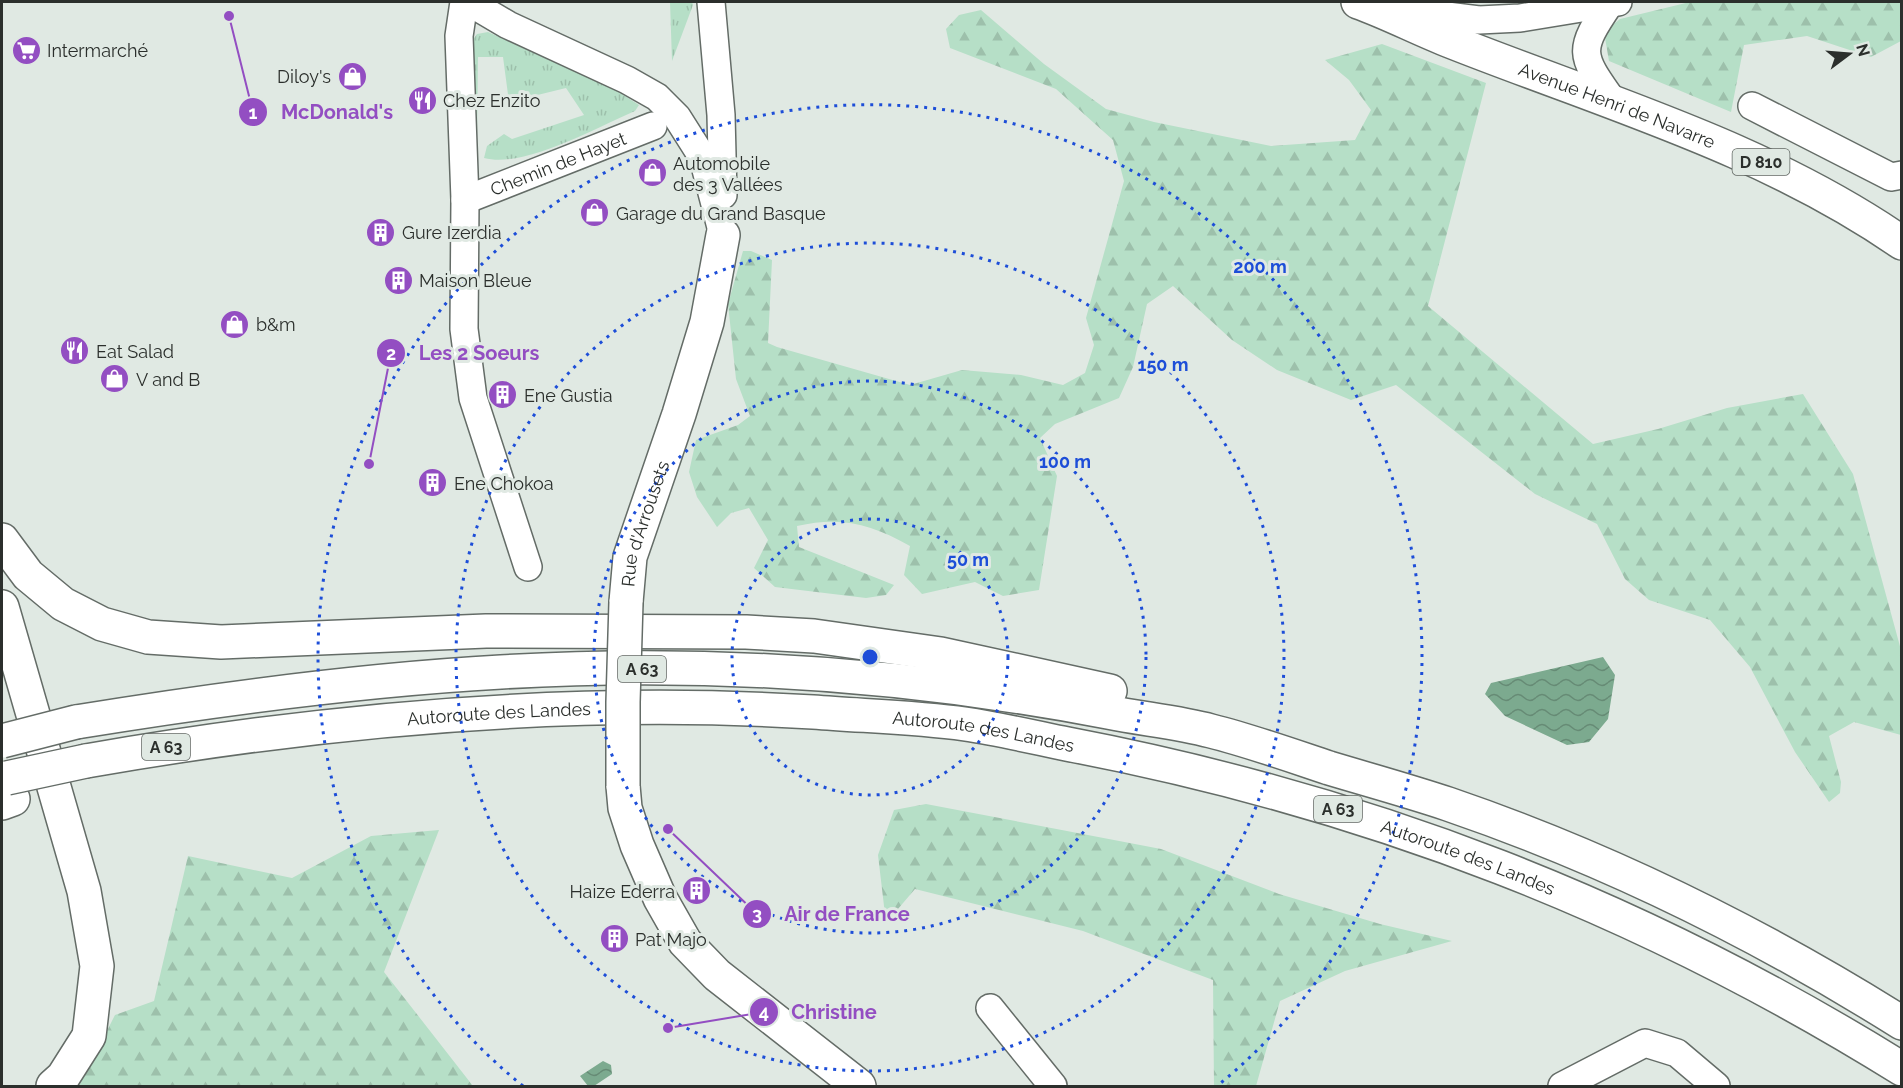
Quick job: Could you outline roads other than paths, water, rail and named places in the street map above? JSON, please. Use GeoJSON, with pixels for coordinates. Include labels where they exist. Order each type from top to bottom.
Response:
{"type":"FeatureCollection","features":[{"type":"Feature","properties":{"kind":"main road","name":"Avenue Henri de Navarre"},"geometry":{"type":"LineString","coordinates":[[1365,4],[1450,41],[1612,100],[1778,170],[1902,243]]}},
{"type":"Feature","properties":{"kind":"main road","name":"Rue d'Arrousets"},"geometry":{"type":"LineString","coordinates":[[723,235],[704,332],[679,414],[630,557],[626,602],[623,702],[625,808],[636,845],[660,898],[685,942],[717,975],[859,1086]]}},
{"type":"Feature","properties":{"kind":"main road"},"geometry":{"type":"LineString","coordinates":[[2,540],[28,576],[63,604],[102,624],[148,637],[221,642],[289,641],[486,631],[746,632],[814,636],[941,654],[1169,704],[1208,730]]}},
{"type":"Feature","properties":{"kind":"main road"},"geometry":{"type":"LineString","coordinates":[[2,607],[84,891],[96,966],[89,1036],[63,1077],[53,1086]]}},
{"type":"Feature","properties":{"kind":"main road","name":"A 63"},"geometry":{"type":"LineString","coordinates":[[2,741],[76,722],[272,692],[384,680],[505,672],[610,669],[747,670],[855,676],[964,688],[1208,730],[1450,805],[1649,886],[1740,931],[1902,1023]]}},
{"type":"Feature","properties":{"kind":"main road","name":"Autoroute des Landes"},"geometry":{"type":"LineString","coordinates":[[6,790],[89,771],[174,746],[362,721],[486,712],[726,707],[962,724],[1143,759],[1244,782],[1349,812],[1463,851],[1653,931],[1747,978],[1902,1069]]}},
{"type":"Feature","properties":{"kind":"street","name":"Chemin de Hayet"},"geometry":{"type":"LineString","coordinates":[[464,2],[459,36],[465,200],[464,329],[473,398],[528,567]]}},
{"type":"Feature","properties":{"kind":"street","name":"Rue d'Arrousets"},"geometry":{"type":"LineString","coordinates":[[469,2],[508,25],[627,80],[657,97],[713,154]]}},
{"type":"Feature","properties":{"kind":"street","name":"Rue d'Arrousets"},"geometry":{"type":"LineString","coordinates":[[711,2],[713,154],[723,235]]}},
{"type":"Feature","properties":{"kind":"street"},"geometry":{"type":"LineString","coordinates":[[1365,4],[1479,20],[1520,18],[1614,2]]}},
{"type":"Feature","properties":{"kind":"street"},"geometry":{"type":"LineString","coordinates":[[1612,100],[1588,68],[1586,57],[1590,33],[1614,2]]}},
{"type":"Feature","properties":{"kind":"street"},"geometry":{"type":"LineString","coordinates":[[1752,106],[1891,177],[1902,175]]}},
{"type":"Feature","properties":{"kind":"street","name":"Chemin de Hayet"},"geometry":{"type":"LineString","coordinates":[[465,200],[653,126]]}},
{"type":"Feature","properties":{"kind":"street"},"geometry":{"type":"LineString","coordinates":[[990,1008],[1053,1086]]}},
{"type":"Feature","properties":{"kind":"street"},"geometry":{"type":"LineString","coordinates":[[1562,1086],[1645,1043],[1677,1053],[1716,1086]]}},
{"type":"Feature","properties":{"kind":"water"},"geometry":{"type":"Polygon","coordinates":[[[1603,657],[1615,675],[1608,719],[1589,742],[1567,745],[1505,716],[1485,694],[1491,683],[1603,657]]]}},
{"type":"Feature","properties":{"kind":"water"},"geometry":{"type":"Polygon","coordinates":[[[603,1061],[611,1065],[612,1074],[594,1086],[588,1086],[580,1076],[603,1061]]]}},
{"type":"Feature","properties":{"kind":"place","name":"McDonald's"},"geometry":{"type":"Point","coordinates":[229,16]}},
{"type":"Feature","properties":{"kind":"place","name":"Intermarché"},"geometry":{"type":"Point","coordinates":[26,50]}},
{"type":"Feature","properties":{"kind":"place","name":"Diloy's"},"geometry":{"type":"Point","coordinates":[352,76]}},
{"type":"Feature","properties":{"kind":"place","name":"Chez Enzito"},"geometry":{"type":"Point","coordinates":[422,100]}},
{"type":"Feature","properties":{"kind":"place","name":"Automobile des 3 Vallées"},"geometry":{"type":"Point","coordinates":[652,173]}},
{"type":"Feature","properties":{"kind":"place","name":"Garage du Grand Basque"},"geometry":{"type":"Point","coordinates":[595,213]}},
{"type":"Feature","properties":{"kind":"place","name":"Gure Izerdia"},"geometry":{"type":"Point","coordinates":[381,232]}},
{"type":"Feature","properties":{"kind":"place","name":"Maison Bleue"},"geometry":{"type":"Point","coordinates":[398,280]}},
{"type":"Feature","properties":{"kind":"place","name":"b&m"},"geometry":{"type":"Point","coordinates":[235,324]}},
{"type":"Feature","properties":{"kind":"place","name":"Eat Salad"},"geometry":{"type":"Point","coordinates":[75,351]}},
{"type":"Feature","properties":{"kind":"place","name":"V and B"},"geometry":{"type":"Point","coordinates":[115,379]}},
{"type":"Feature","properties":{"kind":"place","name":"Ene Gustia"},"geometry":{"type":"Point","coordinates":[503,395]}},
{"type":"Feature","properties":{"kind":"place","name":"Les 2 Soeurs"},"geometry":{"type":"Point","coordinates":[369,464]}},
{"type":"Feature","properties":{"kind":"place","name":"Ene Chokoa"},"geometry":{"type":"Point","coordinates":[433,483]}},
{"type":"Feature","properties":{"kind":"place","name":"Air de France"},"geometry":{"type":"Point","coordinates":[668,829]}},
{"type":"Feature","properties":{"kind":"place","name":"Haize Ederra"},"geometry":{"type":"Point","coordinates":[696,891]}},
{"type":"Feature","properties":{"kind":"place","name":"Pat Majo"},"geometry":{"type":"Point","coordinates":[614,939]}},
{"type":"Feature","properties":{"kind":"place","name":"Christine"},"geometry":{"type":"Point","coordinates":[668,1028]}}]}
